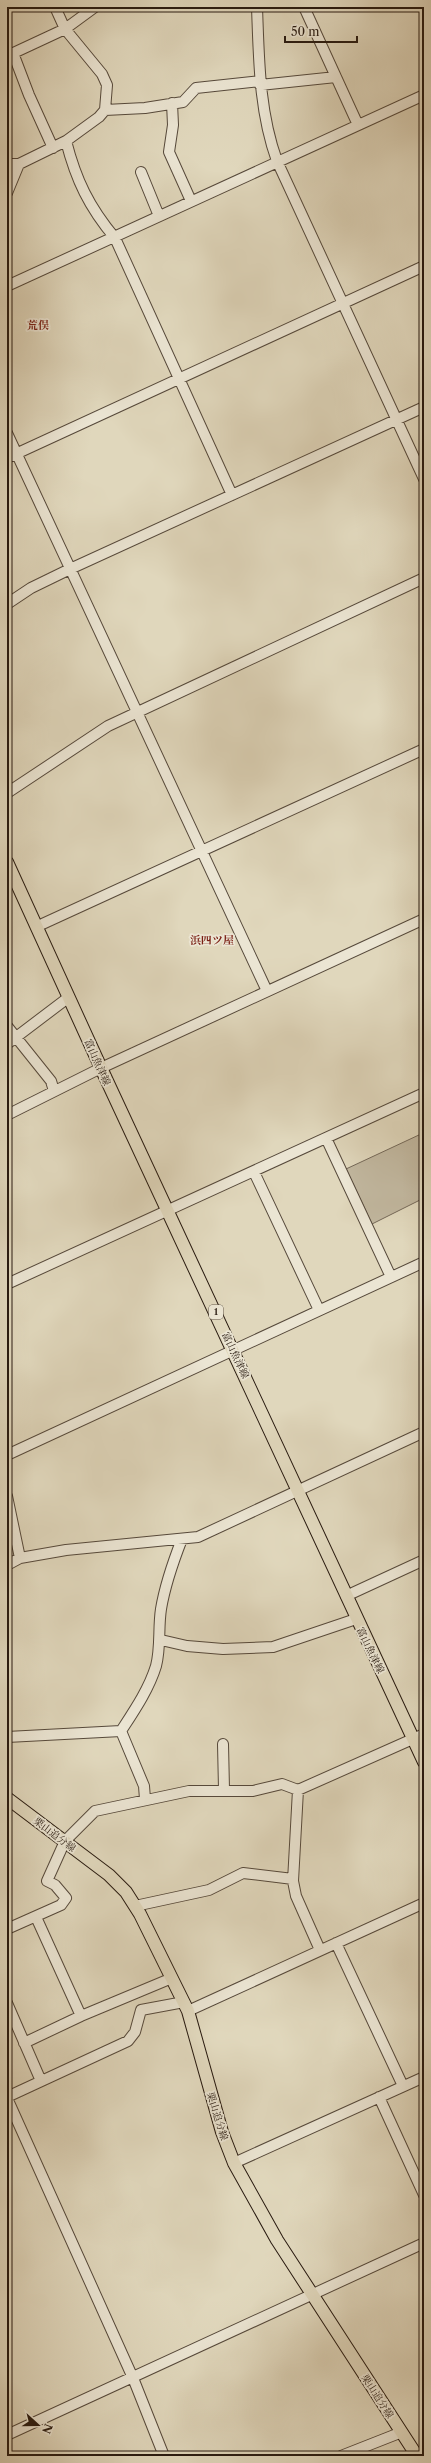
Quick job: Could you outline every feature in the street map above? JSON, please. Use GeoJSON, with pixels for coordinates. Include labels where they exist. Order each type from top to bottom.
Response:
{"type":"FeatureCollection","features":[{"type":"Feature","properties":{"kind":"main road","name":"富山魚津線"},"geometry":{"type":"LineString","coordinates":[[7,862],[38,926],[101,1068],[299,1490],[356,1619],[419,1736],[424,1762]]}},
{"type":"Feature","properties":{"kind":"main road","name":"栗山追分線"},"geometry":{"type":"LineString","coordinates":[[7,1798],[109,1875],[126,1892],[135,1906],[186,2006],[222,2132],[234,2163],[277,2240],[417,2456]]}},
{"type":"Feature","properties":{"kind":"street"},"geometry":{"type":"LineString","coordinates":[[7,164],[19,164],[66,142],[99,117],[105,110],[107,85],[102,74],[65,29],[55,7]]}},
{"type":"Feature","properties":{"kind":"street"},"geometry":{"type":"LineString","coordinates":[[54,148],[10,54],[65,29],[95,7]]}},
{"type":"Feature","properties":{"kind":"street"},"geometry":{"type":"LineString","coordinates":[[257,7],[260,83],[264,122],[277,161],[424,479]]}},
{"type":"Feature","properties":{"kind":"street"},"geometry":{"type":"LineString","coordinates":[[304,7],[358,125]]}},
{"type":"Feature","properties":{"kind":"street"},"geometry":{"type":"LineString","coordinates":[[105,110],[145,108],[183,102],[196,88],[336,78]]}},
{"type":"Feature","properties":{"kind":"street"},"geometry":{"type":"LineString","coordinates":[[7,286],[115,238],[277,161],[424,95]]}},
{"type":"Feature","properties":{"kind":"street"},"geometry":{"type":"LineString","coordinates":[[172,103],[173,125],[169,152],[191,201]]}},
{"type":"Feature","properties":{"kind":"street"},"geometry":{"type":"LineString","coordinates":[[66,142],[75,176],[100,220],[115,238],[178,380],[232,495]]}},
{"type":"Feature","properties":{"kind":"street"},"geometry":{"type":"LineString","coordinates":[[7,193],[19,164]]}},
{"type":"Feature","properties":{"kind":"street"},"geometry":{"type":"LineString","coordinates":[[141,172],[159,216]]}},
{"type":"Feature","properties":{"kind":"street"},"geometry":{"type":"LineString","coordinates":[[7,458],[424,266]]}},
{"type":"Feature","properties":{"kind":"street"},"geometry":{"type":"LineString","coordinates":[[7,604],[32,588],[70,569],[424,407]]}},
{"type":"Feature","properties":{"kind":"street"},"geometry":{"type":"LineString","coordinates":[[7,432],[267,991]]}},
{"type":"Feature","properties":{"kind":"street"},"geometry":{"type":"LineString","coordinates":[[7,793],[108,726],[424,578]]}},
{"type":"Feature","properties":{"kind":"street"},"geometry":{"type":"LineString","coordinates":[[38,926],[424,749]]}},
{"type":"Feature","properties":{"kind":"street"},"geometry":{"type":"LineString","coordinates":[[7,1115],[101,1068],[424,919]]}},
{"type":"Feature","properties":{"kind":"street"},"geometry":{"type":"LineString","coordinates":[[7,1044],[17,1038],[69,997]]}},
{"type":"Feature","properties":{"kind":"street"},"geometry":{"type":"LineString","coordinates":[[7,1026],[51,1081],[54,1091]]}},
{"type":"Feature","properties":{"kind":"street"},"geometry":{"type":"LineString","coordinates":[[7,1284],[168,1212],[424,1093]]}},
{"type":"Feature","properties":{"kind":"street"},"geometry":{"type":"LineString","coordinates":[[326,1138],[391,1277]]}},
{"type":"Feature","properties":{"kind":"street"},"geometry":{"type":"LineString","coordinates":[[254,1172],[319,1310]]}},
{"type":"Feature","properties":{"kind":"street"},"geometry":{"type":"LineString","coordinates":[[7,1455],[424,1262]]}},
{"type":"Feature","properties":{"kind":"street"},"geometry":{"type":"LineString","coordinates":[[7,1565],[20,1558],[66,1550],[198,1537],[424,1432]]}},
{"type":"Feature","properties":{"kind":"street"},"geometry":{"type":"LineString","coordinates":[[7,1496],[20,1558]]}},
{"type":"Feature","properties":{"kind":"street"},"geometry":{"type":"LineString","coordinates":[[122,1731],[140,1701],[156,1667],[161,1640],[160,1611],[167,1579],[182,1539]]}},
{"type":"Feature","properties":{"kind":"street"},"geometry":{"type":"LineString","coordinates":[[346,1596],[424,1560]]}},
{"type":"Feature","properties":{"kind":"street"},"geometry":{"type":"LineString","coordinates":[[161,1640],[187,1646],[223,1649],[273,1647],[356,1619]]}},
{"type":"Feature","properties":{"kind":"street"},"geometry":{"type":"LineString","coordinates":[[7,1737],[122,1731]]}},
{"type":"Feature","properties":{"kind":"street"},"geometry":{"type":"LineString","coordinates":[[122,1731],[144,1786],[145,1799]]}},
{"type":"Feature","properties":{"kind":"street"},"geometry":{"type":"LineString","coordinates":[[7,1929],[61,1905],[66,1898],[56,1885],[47,1880],[65,1841],[95,1811],[188,1790],[253,1790],[282,1784],[298,1790],[419,1736]]}},
{"type":"Feature","properties":{"kind":"street"},"geometry":{"type":"LineString","coordinates":[[223,1744],[224,1789]]}},
{"type":"Feature","properties":{"kind":"street"},"geometry":{"type":"LineString","coordinates":[[298,1790],[293,1879],[296,1896],[320,1950]]}},
{"type":"Feature","properties":{"kind":"street"},"geometry":{"type":"LineString","coordinates":[[135,1906],[208,1890],[243,1873],[293,1879]]}},
{"type":"Feature","properties":{"kind":"street"},"geometry":{"type":"LineString","coordinates":[[164,2456],[133,2378],[7,2097],[128,2041],[134,2032],[141,2010],[186,2006],[320,1950],[424,1903]]}},
{"type":"Feature","properties":{"kind":"street"},"geometry":{"type":"LineString","coordinates":[[36,1917],[81,2016]]}},
{"type":"Feature","properties":{"kind":"street"},"geometry":{"type":"LineString","coordinates":[[336,1943],[403,2086]]}},
{"type":"Feature","properties":{"kind":"street"},"geometry":{"type":"LineString","coordinates":[[24,2043],[81,2016],[172,1978]]}},
{"type":"Feature","properties":{"kind":"street"},"geometry":{"type":"LineString","coordinates":[[7,2002],[41,2081]]}},
{"type":"Feature","properties":{"kind":"street"},"geometry":{"type":"LineString","coordinates":[[234,2163],[424,2077]]}},
{"type":"Feature","properties":{"kind":"street"},"geometry":{"type":"LineString","coordinates":[[379,2097],[424,2195]]}},
{"type":"Feature","properties":{"kind":"street"},"geometry":{"type":"LineString","coordinates":[[7,2435],[424,2243]]}},
{"type":"Feature","properties":{"kind":"street"},"geometry":{"type":"LineString","coordinates":[[341,2456],[402,2432]]}},
{"type":"Feature","properties":{"kind":"shaded area"},"geometry":{"type":"Polygon","coordinates":[[[421,1134],[424,1141],[424,1198],[372,1224],[346,1169],[421,1134]]]}},
{"type":"Feature","properties":{"kind":"district","name":"荒俣"},"geometry":{"type":"Point","coordinates":[38,325]}},
{"type":"Feature","properties":{"kind":"district","name":"浜四ツ屋"},"geometry":{"type":"Point","coordinates":[212,940]}}]}
